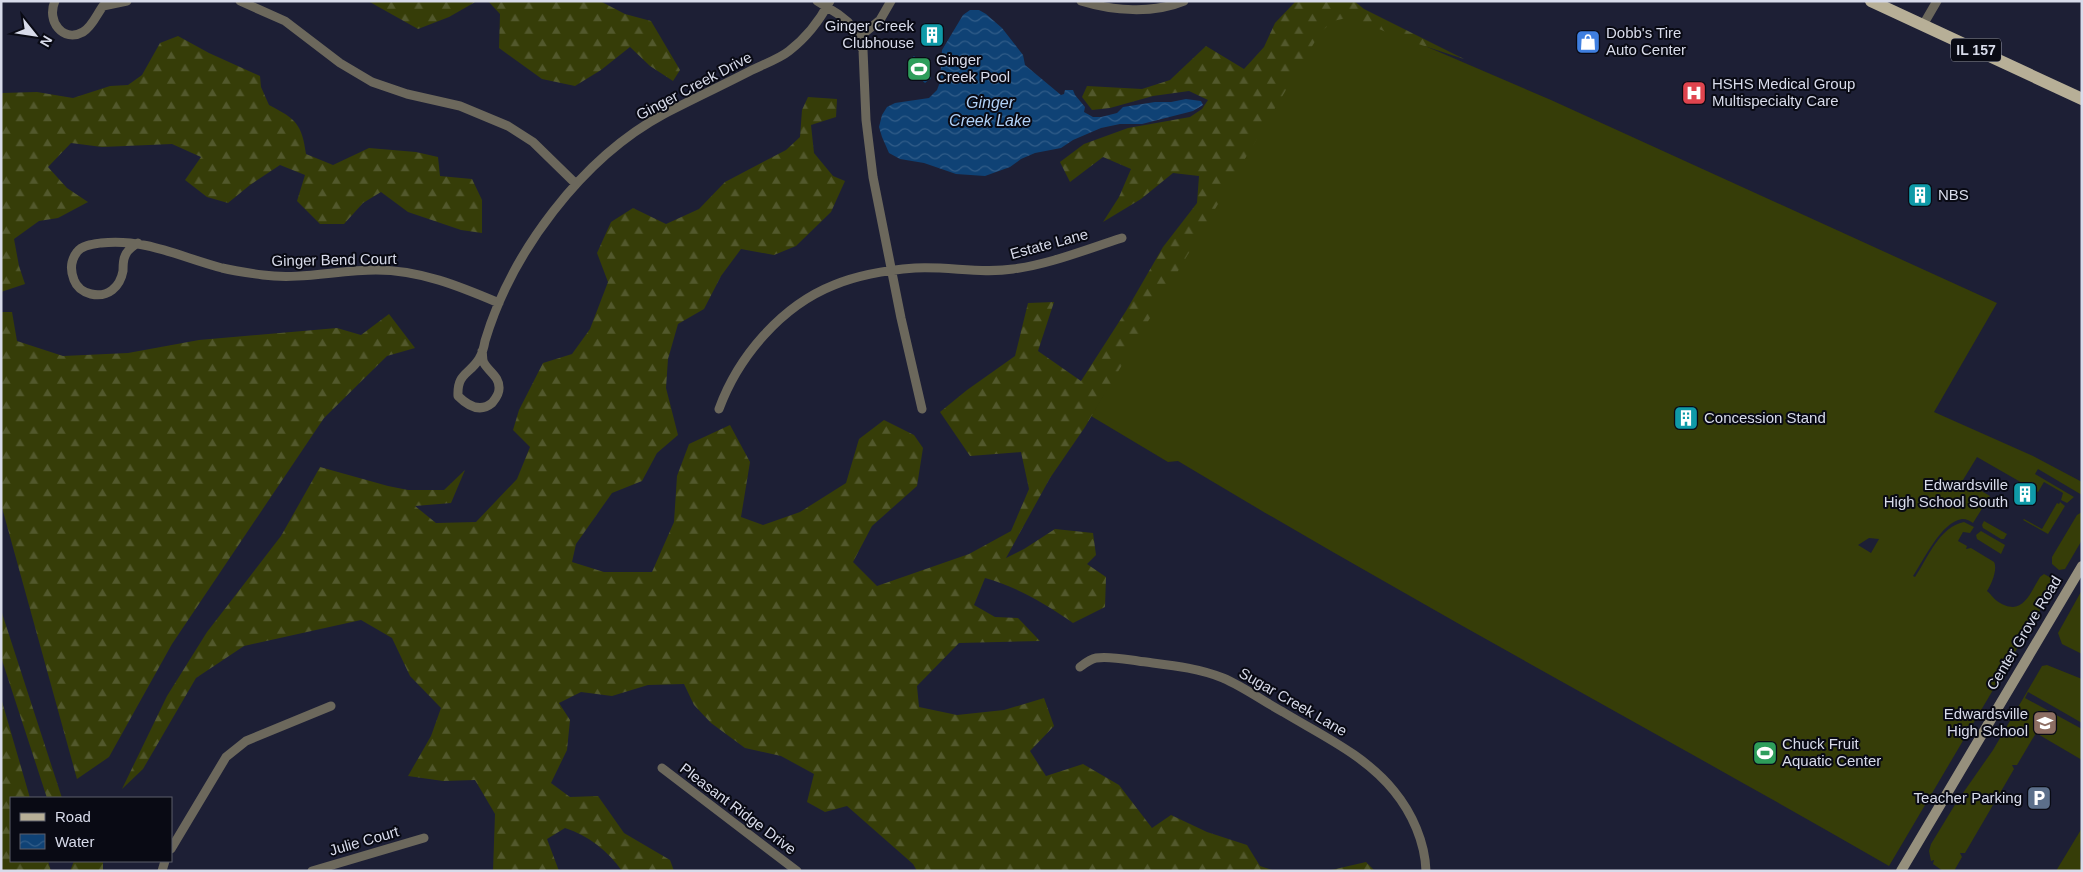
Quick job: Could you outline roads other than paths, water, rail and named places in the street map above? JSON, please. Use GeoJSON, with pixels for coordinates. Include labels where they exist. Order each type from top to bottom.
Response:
{"type":"FeatureCollection","features":[{"type":"Feature","properties":{"kind":"main road","name":"IL 157"},"geometry":{"type":"LineString","coordinates":[[1871,1],[2082,98]]}},
{"type":"Feature","properties":{"kind":"street"},"geometry":{"type":"LineString","coordinates":[[55,1],[51,13],[56,26],[64,32],[74,34],[83,32],[90,25],[99,4],[127,1]]}},
{"type":"Feature","properties":{"kind":"street"},"geometry":{"type":"LineString","coordinates":[[240,1],[285,21],[340,64],[372,82],[407,94],[460,106],[508,126],[533,142],[576,184]]}},
{"type":"Feature","properties":{"kind":"street"},"geometry":{"type":"LineString","coordinates":[[817,1],[828,4],[848,22],[858,38],[864,56],[870,159],[922,409]]}},
{"type":"Feature","properties":{"kind":"street"},"geometry":{"type":"LineString","coordinates":[[858,38],[880,20],[891,1]]}},
{"type":"Feature","properties":{"kind":"street"},"geometry":{"type":"LineString","coordinates":[[1081,1],[1112,8],[1140,9],[1158,8],[1184,1]]}},
{"type":"Feature","properties":{"kind":"street"},"geometry":{"type":"LineString","coordinates":[[1923,25],[1937,1]]}},
{"type":"Feature","properties":{"kind":"street","name":"Ginger Creek Drive"},"geometry":{"type":"LineString","coordinates":[[482,351],[483,362],[496,378],[499,389],[496,398],[486,408],[476,408],[466,404],[458,396],[461,377],[478,360],[499,303],[513,273],[532,241],[554,210],[576,184],[624,140],[662,115],[789,52],[811,30],[828,4]]}},
{"type":"Feature","properties":{"kind":"street","name":"Estate Lane"},"geometry":{"type":"LineString","coordinates":[[719,409],[732,379],[752,351],[778,322],[796,306],[834,285],[892,270],[945,268],[989,271],[1012,269],[1055,260],[1122,238]]}},
{"type":"Feature","properties":{"kind":"street","name":"Ginger Bend Court"},"geometry":{"type":"LineString","coordinates":[[138,242],[124,256],[120,281],[107,294],[90,294],[82,290],[75,283],[72,273],[73,258],[80,248],[94,243],[120,241],[138,242],[222,268],[264,276],[311,277],[375,270],[412,273],[455,284],[499,303]]}},
{"type":"Feature","properties":{"kind":"street","name":"Center Grove Road"},"geometry":{"type":"LineString","coordinates":[[1901,871],[2082,566]]}},
{"type":"Feature","properties":{"kind":"street","name":"Sugar Creek Lane"},"geometry":{"type":"LineString","coordinates":[[1080,667],[1094,658],[1190,667],[1226,679],[1247,690],[1347,750],[1380,776],[1401,800],[1414,822],[1420,840],[1426,871]]}},
{"type":"Feature","properties":{"kind":"street"},"geometry":{"type":"LineString","coordinates":[[172,847],[226,756],[246,740],[331,706]]}},
{"type":"Feature","properties":{"kind":"street","name":"Pleasant Ridge Drive"},"geometry":{"type":"LineString","coordinates":[[662,768],[797,871]]}},
{"type":"Feature","properties":{"kind":"street","name":"Julie Court"},"geometry":{"type":"LineString","coordinates":[[312,871],[424,838]]}},
{"type":"Feature","properties":{"kind":"water","name":"Ginger Creek Lake"},"geometry":{"type":"Polygon","coordinates":[[[970,10],[979,10],[986,14],[1002,28],[1023,55],[1025,65],[1061,95],[1064,94],[1065,90],[1073,90],[1085,107],[1084,112],[1093,117],[1117,113],[1123,107],[1155,102],[1171,102],[1186,99],[1201,101],[1203,105],[1193,111],[1142,124],[1120,124],[1101,128],[1073,140],[1061,148],[1035,153],[1021,159],[1010,167],[985,176],[956,174],[924,163],[900,159],[889,153],[882,137],[879,127],[882,115],[887,107],[895,103],[929,98],[937,90],[940,82],[942,50],[963,15],[970,10]]]}},
{"type":"Feature","properties":{"kind":"water","name":"Ginger Creek Pool"},"geometry":{"type":"Polygon","coordinates":[[[914,56],[922,63],[931,78],[925,83],[916,75],[908,61],[914,56]]]}},
{"type":"Feature","properties":{"kind":"place","name":"Ginger Creek Clubhouse"},"geometry":{"type":"Point","coordinates":[932,35]}},
{"type":"Feature","properties":{"kind":"place","name":"Dobb's Tire Auto Center"},"geometry":{"type":"Point","coordinates":[1588,42]}},
{"type":"Feature","properties":{"kind":"place","name":"Ginger Creek Pool"},"geometry":{"type":"Point","coordinates":[919,69]}},
{"type":"Feature","properties":{"kind":"place","name":"HSHS Medical Group Multispecialty Care"},"geometry":{"type":"Point","coordinates":[1694,93]}},
{"type":"Feature","properties":{"kind":"place","name":"NBS"},"geometry":{"type":"Point","coordinates":[1920,195]}},
{"type":"Feature","properties":{"kind":"place","name":"Concession Stand"},"geometry":{"type":"Point","coordinates":[1686,418]}},
{"type":"Feature","properties":{"kind":"place","name":"Edwardsville High School South"},"geometry":{"type":"Point","coordinates":[2025,494]}},
{"type":"Feature","properties":{"kind":"place","name":"Edwardsville High School"},"geometry":{"type":"Point","coordinates":[2045,723]}},
{"type":"Feature","properties":{"kind":"place","name":"Chuck Fruit Aquatic Center"},"geometry":{"type":"Point","coordinates":[1765,753]}},
{"type":"Feature","properties":{"kind":"place","name":"Teacher Parking"},"geometry":{"type":"Point","coordinates":[2039,798]}}]}
